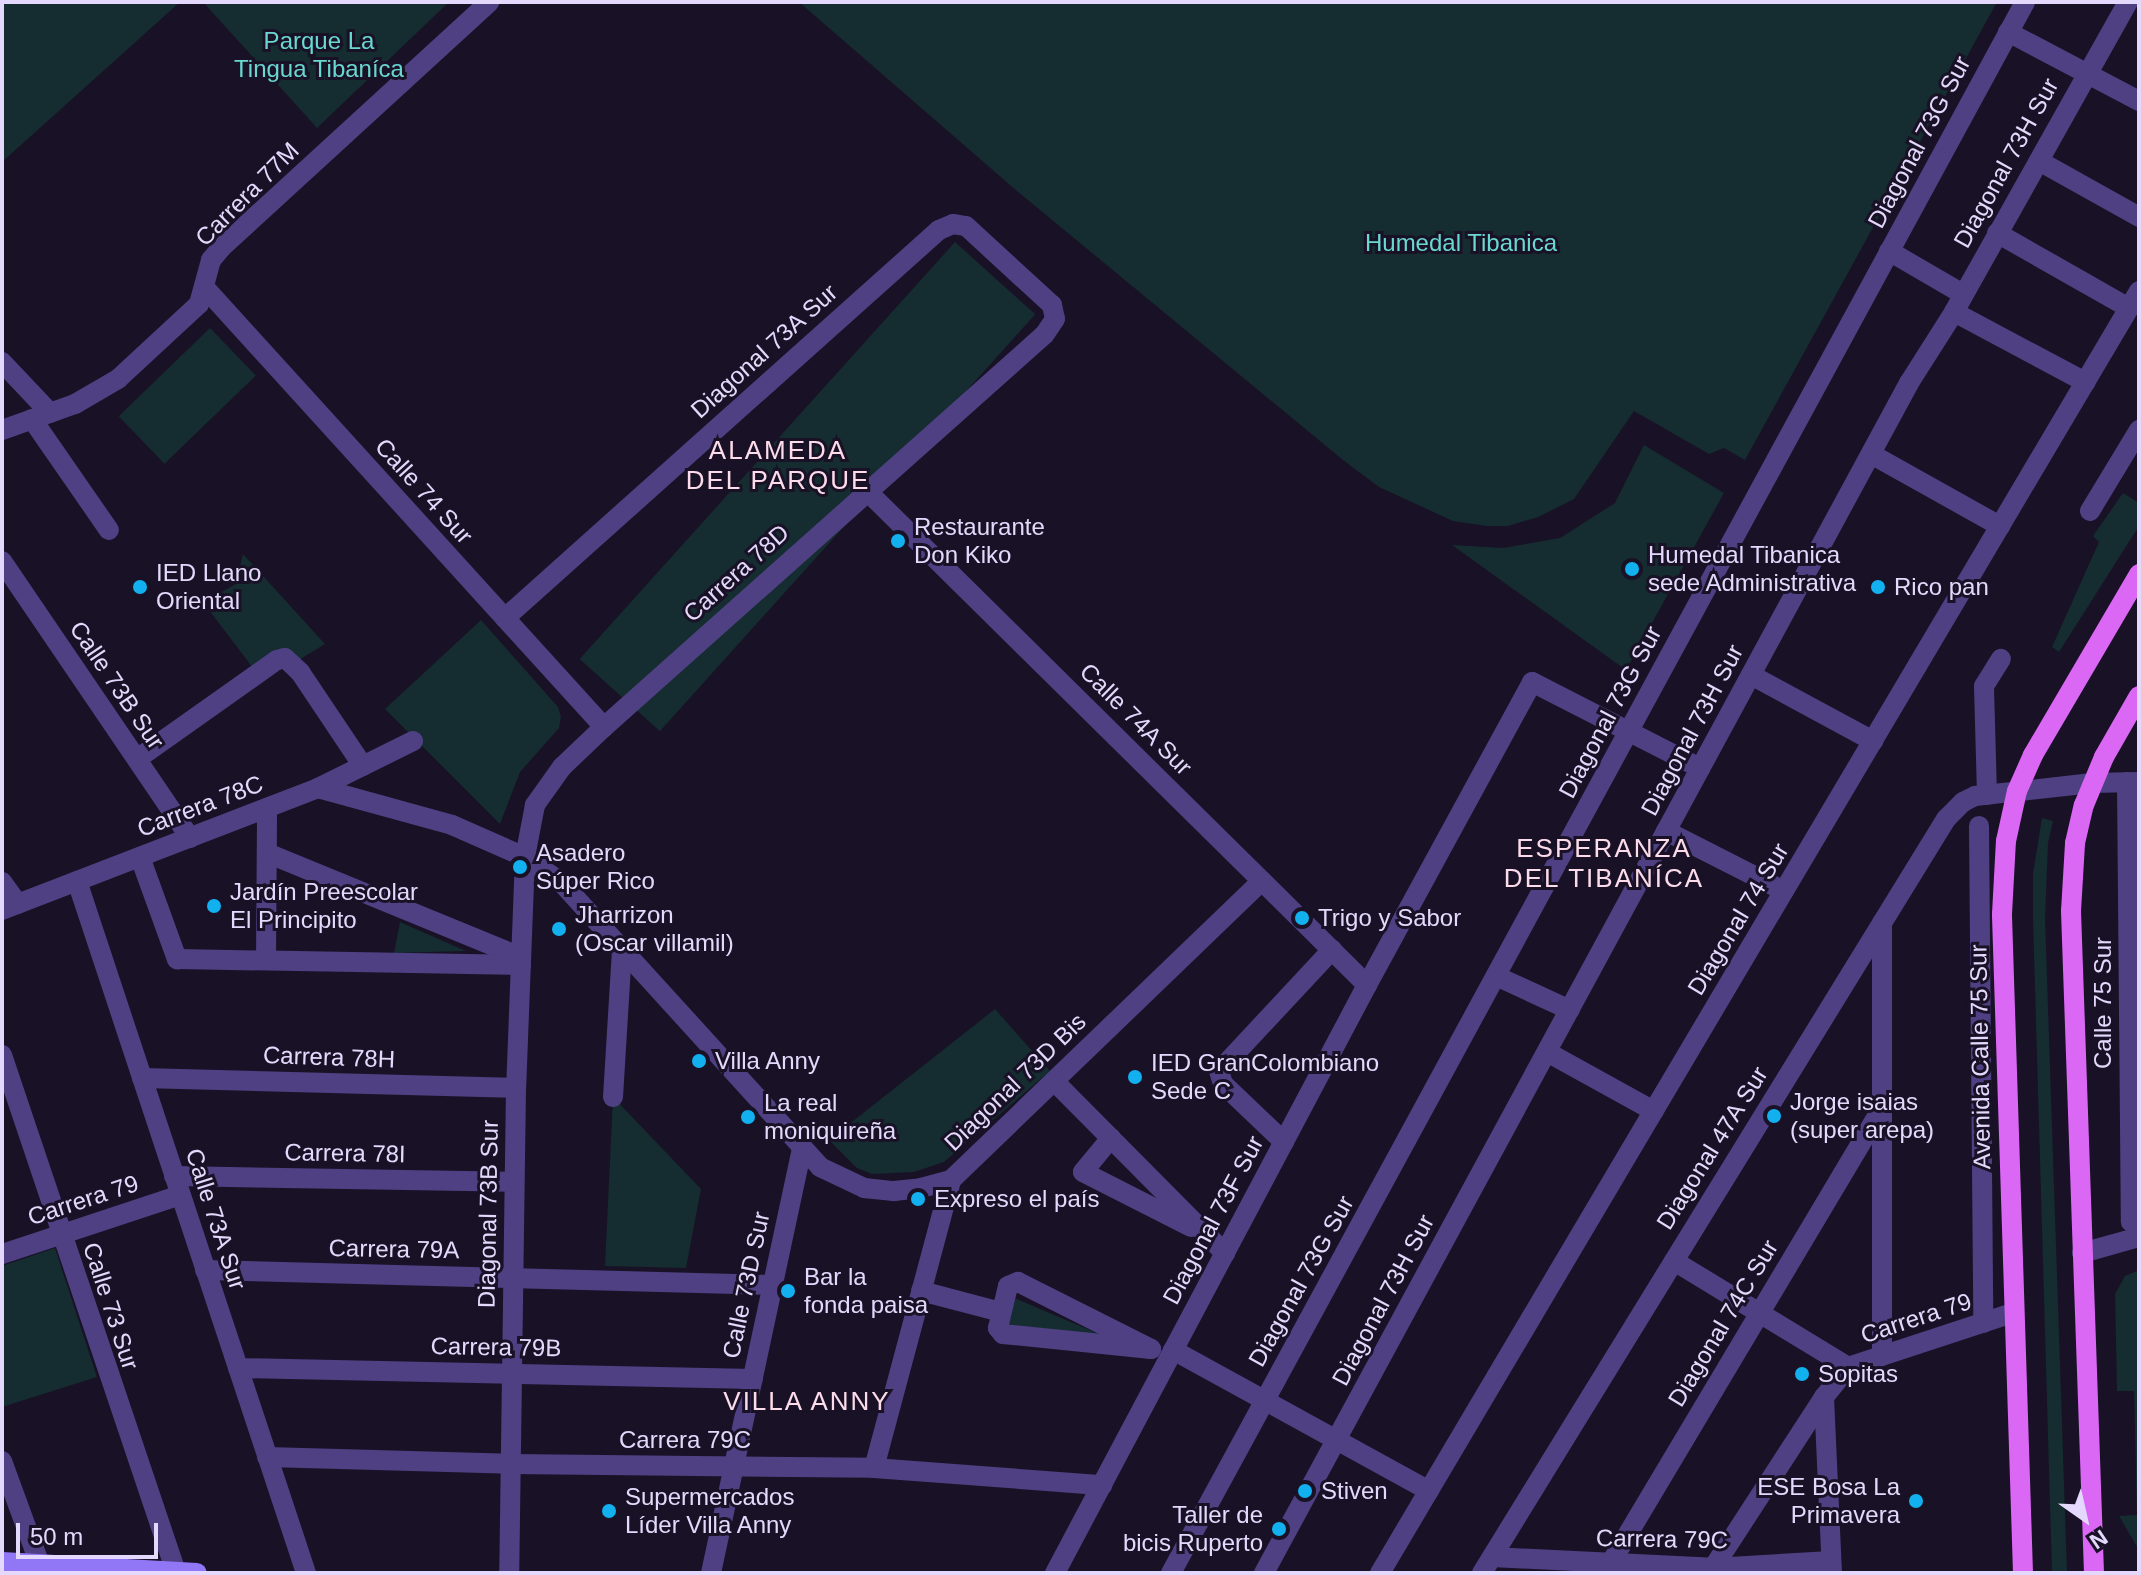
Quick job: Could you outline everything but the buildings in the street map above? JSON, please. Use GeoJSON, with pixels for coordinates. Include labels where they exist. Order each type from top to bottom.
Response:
{"type":"FeatureCollection","features":[{"type":"Feature","properties":{"kind":"main road","name":"Avenida Calle 75 Sur"},"geometry":{"type":"LineString","coordinates":[[2023,1573],[2012,1313],[2002,877],[2017,791],[2057,708],[2139,574]]}},
{"type":"Feature","properties":{"kind":"main road"},"geometry":{"type":"LineString","coordinates":[[2094,1573],[2071,911],[2075,843],[2092,783],[2139,696]]}},
{"type":"Feature","properties":{"kind":"main road"},"geometry":{"type":"LineString","coordinates":[[2,1562],[42,1568],[186,1572]]}},
{"type":"Feature","properties":{"kind":"street","name":"Carrera 77M"},"geometry":{"type":"LineString","coordinates":[[2,430],[90,396],[118,379],[199,304],[206,289],[211,260],[221,248],[489,2]]}},
{"type":"Feature","properties":{"kind":"street","name":"Diagonal 73G Sur"},"geometry":{"type":"LineString","coordinates":[[1171,1573],[2025,2]]}},
{"type":"Feature","properties":{"kind":"street","name":"Diagonal 73H Sur"},"geometry":{"type":"LineString","coordinates":[[1264,1573],[1871,454],[2128,2]]}},
{"type":"Feature","properties":{"kind":"street"},"geometry":{"type":"LineString","coordinates":[[2008,32],[2139,101]]}},
{"type":"Feature","properties":{"kind":"street"},"geometry":{"type":"LineString","coordinates":[[2039,161],[2139,217]]}},
{"type":"Feature","properties":{"kind":"street","name":"Carrera 78D"},"geometry":{"type":"LineString","coordinates":[[525,857],[535,805],[546,787],[604,727],[1045,334],[1055,319],[1052,305],[966,226],[953,224]]}},
{"type":"Feature","properties":{"kind":"street","name":"Diagonal 73A Sur"},"geometry":{"type":"LineString","coordinates":[[505,618],[939,230],[953,224]]}},
{"type":"Feature","properties":{"kind":"street"},"geometry":{"type":"LineString","coordinates":[[1997,233],[2134,299]]}},
{"type":"Feature","properties":{"kind":"street"},"geometry":{"type":"LineString","coordinates":[[1889,251],[1958,303],[2085,382]]}},
{"type":"Feature","properties":{"kind":"street","name":"Calle 74 Sur"},"geometry":{"type":"LineString","coordinates":[[206,289],[604,727]]}},
{"type":"Feature","properties":{"kind":"street","name":"Diagonal 74 Sur"},"geometry":{"type":"LineString","coordinates":[[1380,1573],[2134,299]]}},
{"type":"Feature","properties":{"kind":"street"},"geometry":{"type":"LineString","coordinates":[[2,362],[41,416],[109,530]]}},
{"type":"Feature","properties":{"kind":"street"},"geometry":{"type":"LineString","coordinates":[[2090,511],[2139,430]]}},
{"type":"Feature","properties":{"kind":"street"},"geometry":{"type":"LineString","coordinates":[[1871,454],[2000,526]]}},
{"type":"Feature","properties":{"kind":"street","name":"Calle 74A Sur"},"geometry":{"type":"LineString","coordinates":[[867,491],[1367,985]]}},
{"type":"Feature","properties":{"kind":"street","name":"Calle 73B Sur"},"geometry":{"type":"LineString","coordinates":[[2,561],[190,838]]}},
{"type":"Feature","properties":{"kind":"street"},"geometry":{"type":"LineString","coordinates":[[1987,795],[1984,686],[2001,659]]}},
{"type":"Feature","properties":{"kind":"street"},"geometry":{"type":"LineString","coordinates":[[137,759],[277,660],[289,661],[363,766]]}},
{"type":"Feature","properties":{"kind":"street"},"geometry":{"type":"LineString","coordinates":[[1751,675],[1873,741]]}},
{"type":"Feature","properties":{"kind":"street","name":"Diagonal 73F Sur"},"geometry":{"type":"LineString","coordinates":[[1055,1573],[1367,985],[1532,682],[1629,732]]}},
{"type":"Feature","properties":{"kind":"street"},"geometry":{"type":"LineString","coordinates":[[1629,732],[1700,768]]}},
{"type":"Feature","properties":{"kind":"street","name":"Carrera 78C"},"geometry":{"type":"LineString","coordinates":[[10,907],[318,788],[413,741]]}},
{"type":"Feature","properties":{"kind":"street","name":"Diagonal 47A Sur"},"geometry":{"type":"LineString","coordinates":[[1487,1565],[1946,819],[1968,799],[1987,795],[2092,783],[2133,782]]}},
{"type":"Feature","properties":{"kind":"street","name":"Calle 75 Sur"},"geometry":{"type":"LineString","coordinates":[[2133,782],[2135,1230]]}},
{"type":"Feature","properties":{"kind":"street"},"geometry":{"type":"LineString","coordinates":[[318,788],[452,825],[525,857],[561,882],[820,1167],[864,1188],[894,1191],[951,1180]]}},
{"type":"Feature","properties":{"kind":"street"},"geometry":{"type":"LineString","coordinates":[[266,960],[267,808]]}},
{"type":"Feature","properties":{"kind":"street"},"geometry":{"type":"LineString","coordinates":[[1979,826],[1983,1323]]}},
{"type":"Feature","properties":{"kind":"street"},"geometry":{"type":"LineString","coordinates":[[1666,831],[1784,891]]}},
{"type":"Feature","properties":{"kind":"street"},"geometry":{"type":"LineString","coordinates":[[267,853],[521,961]]}},
{"type":"Feature","properties":{"kind":"street"},"geometry":{"type":"LineString","coordinates":[[140,857],[177,959],[521,961]]}},
{"type":"Feature","properties":{"kind":"street","name":"Diagonal 73B Sur"},"geometry":{"type":"LineString","coordinates":[[509,1573],[516,1088],[525,857]]}},
{"type":"Feature","properties":{"kind":"street","name":"Calle 73A Sur"},"geometry":{"type":"LineString","coordinates":[[77,881],[306,1573]]}},
{"type":"Feature","properties":{"kind":"street","name":"Diagonal 73D Bis"},"geometry":{"type":"LineString","coordinates":[[874,1468],[951,1180],[1262,881]]}},
{"type":"Feature","properties":{"kind":"street"},"geometry":{"type":"LineString","coordinates":[[2,882],[10,907]]}},
{"type":"Feature","properties":{"kind":"street"},"geometry":{"type":"LineString","coordinates":[[1882,923],[1882,1356]]}},
{"type":"Feature","properties":{"kind":"street"},"geometry":{"type":"LineString","coordinates":[[613,1097],[622,950]]}},
{"type":"Feature","properties":{"kind":"street"},"geometry":{"type":"LineString","coordinates":[[1284,1142],[1220,1077],[1219,1071],[1332,950]]}},
{"type":"Feature","properties":{"kind":"street"},"geometry":{"type":"LineString","coordinates":[[1496,976],[1570,1010]]}},
{"type":"Feature","properties":{"kind":"street"},"geometry":{"type":"LineString","coordinates":[[1547,1052],[1654,1111]]}},
{"type":"Feature","properties":{"kind":"street","name":"Calle 73 Sur"},"geometry":{"type":"LineString","coordinates":[[2,1055],[60,1235],[186,1572]]}},
{"type":"Feature","properties":{"kind":"street","name":"Carrera 78H"},"geometry":{"type":"LineString","coordinates":[[142,1078],[516,1088]]}},
{"type":"Feature","properties":{"kind":"street"},"geometry":{"type":"LineString","coordinates":[[1054,1081],[1225,1253]]}},
{"type":"Feature","properties":{"kind":"street","name":"Diagonal 74C Sur"},"geometry":{"type":"LineString","coordinates":[[1610,1564],[1882,1108]]}},
{"type":"Feature","properties":{"kind":"street"},"geometry":{"type":"LineString","coordinates":[[1111,1138],[1083,1172],[1205,1234]]}},
{"type":"Feature","properties":{"kind":"street","name":"Calle 73D Sur"},"geometry":{"type":"LineString","coordinates":[[711,1573],[802,1148]]}},
{"type":"Feature","properties":{"kind":"street","name":"Carrera 78I"},"geometry":{"type":"LineString","coordinates":[[177,1186],[514,1182]]}},
{"type":"Feature","properties":{"kind":"street","name":"Carrera 79"},"geometry":{"type":"LineString","coordinates":[[2,1254],[60,1235],[177,1186]]}},
{"type":"Feature","properties":{"kind":"street"},"geometry":{"type":"LineString","coordinates":[[2082,1253],[2135,1230]]}},
{"type":"Feature","properties":{"kind":"street","name":"Carrera 79"},"geometry":{"type":"LineString","coordinates":[[1674,1261],[1848,1367],[2012,1313]]}},
{"type":"Feature","properties":{"kind":"street","name":"Carrera 79A"},"geometry":{"type":"LineString","coordinates":[[205,1270],[773,1285]]}},
{"type":"Feature","properties":{"kind":"street"},"geometry":{"type":"LineString","coordinates":[[1018,1282],[1151,1349],[1003,1334],[998,1328],[1001,1312],[1008,1286],[1018,1282]]}},
{"type":"Feature","properties":{"kind":"street"},"geometry":{"type":"LineString","coordinates":[[921,1291],[1001,1312]]}},
{"type":"Feature","properties":{"kind":"street"},"geometry":{"type":"LineString","coordinates":[[1173,1350],[1429,1491]]}},
{"type":"Feature","properties":{"kind":"street"},"geometry":{"type":"LineString","coordinates":[[1713,1568],[1824,1397],[1848,1367]]}},
{"type":"Feature","properties":{"kind":"street","name":"Carrera 79B"},"geometry":{"type":"LineString","coordinates":[[238,1368],[753,1379]]}},
{"type":"Feature","properties":{"kind":"street"},"geometry":{"type":"LineString","coordinates":[[1824,1397],[1831,1567]]}},
{"type":"Feature","properties":{"kind":"street","name":"Carrera 79C"},"geometry":{"type":"LineString","coordinates":[[267,1457],[511,1464],[874,1468],[1102,1485]]}},
{"type":"Feature","properties":{"kind":"street"},"geometry":{"type":"LineString","coordinates":[[2,1461],[42,1568]]}},
{"type":"Feature","properties":{"kind":"street","name":"Carrera 79C"},"geometry":{"type":"LineString","coordinates":[[1487,1565],[1831,1567]]}},
{"type":"Feature","properties":{"kind":"green space","name":"Parque La Tingua Tibaníca"},"geometry":{"type":"Polygon","coordinates":[[[2,2],[180,2],[2,162],[2,2]]]}},
{"type":"Feature","properties":{"kind":"green space","name":"Parque La Tingua Tibaníca"},"geometry":{"type":"Polygon","coordinates":[[[203,2],[449,2],[317,128],[203,2]]]}},
{"type":"Feature","properties":{"kind":"green space","name":"Humedal Tibanica"},"geometry":{"type":"Polygon","coordinates":[[[799,2],[1997,2],[1745,460],[1724,448],[1709,454],[1634,411],[1574,499],[1538,517],[1508,526],[1487,526],[1453,521],[1379,487],[1343,460],[1017,191],[799,2]]]}},
{"type":"Feature","properties":{"kind":"green space"},"geometry":{"type":"Polygon","coordinates":[[[955,242],[1035,314],[660,731],[580,659],[955,242]]]}},
{"type":"Feature","properties":{"kind":"green space"},"geometry":{"type":"Polygon","coordinates":[[[210,328],[256,375],[164,464],[119,416],[210,328]]]}},
{"type":"Feature","properties":{"kind":"green space"},"geometry":{"type":"Polygon","coordinates":[[[1644,445],[1724,493],[1626,670],[1452,545],[1503,548],[1560,538],[1615,503],[1644,445]]]}},
{"type":"Feature","properties":{"kind":"green space"},"geometry":{"type":"Polygon","coordinates":[[[2123,493],[2139,503],[2139,526],[2059,652],[2052,647],[2099,542],[2093,536],[2123,493]]]}},
{"type":"Feature","properties":{"kind":"green space"},"geometry":{"type":"Polygon","coordinates":[[[243,554],[325,644],[294,663],[256,672],[209,610],[211,598],[236,584],[243,554]]]}},
{"type":"Feature","properties":{"kind":"green space"},"geometry":{"type":"Polygon","coordinates":[[[481,620],[558,707],[561,717],[559,728],[520,772],[500,824],[385,709],[481,620]]]}},
{"type":"Feature","properties":{"kind":"green space"},"geometry":{"type":"Polygon","coordinates":[[[2042,818],[2053,821],[2048,843],[2045,918],[2067,1573],[2052,1573],[2033,919],[2033,873],[2042,818]]]}},
{"type":"Feature","properties":{"kind":"green space"},"geometry":{"type":"Polygon","coordinates":[[[400,922],[466,951],[394,953],[400,922]]]}},
{"type":"Feature","properties":{"kind":"green space"},"geometry":{"type":"Polygon","coordinates":[[[995,1009],[1050,1071],[944,1162],[914,1172],[872,1174],[857,1168],[829,1140],[995,1009]]]}},
{"type":"Feature","properties":{"kind":"green space"},"geometry":{"type":"Polygon","coordinates":[[[613,1097],[701,1189],[686,1268],[605,1266],[613,1097]]]}},
{"type":"Feature","properties":{"kind":"green space"},"geometry":{"type":"Polygon","coordinates":[[[55,1248],[97,1377],[2,1407],[2,1266],[55,1248]]]}},
{"type":"Feature","properties":{"kind":"green space"},"geometry":{"type":"Polygon","coordinates":[[[2139,1270],[2139,1550],[2119,1516],[2137,1515],[2134,1391],[2117,1391],[2115,1294],[2125,1276],[2139,1270]]]}},
{"type":"Feature","properties":{"kind":"green space"},"geometry":{"type":"Polygon","coordinates":[[[1012,1297],[1099,1334],[1005,1326],[1012,1297]]]}},
{"type":"Feature","properties":{"kind":"place","name":"Restaurante Don Kiko"},"geometry":{"type":"Point","coordinates":[898,541]}},
{"type":"Feature","properties":{"kind":"place","name":"Humedal Tibanica sede Administrativa"},"geometry":{"type":"Point","coordinates":[1632,569]}},
{"type":"Feature","properties":{"kind":"place","name":"IED Llano Oriental"},"geometry":{"type":"Point","coordinates":[140,587]}},
{"type":"Feature","properties":{"kind":"place","name":"Rico pan"},"geometry":{"type":"Point","coordinates":[1878,587]}},
{"type":"Feature","properties":{"kind":"place","name":"Asadero Súper Rico"},"geometry":{"type":"Point","coordinates":[520,867]}},
{"type":"Feature","properties":{"kind":"place","name":"Jardín Preescolar El Principito"},"geometry":{"type":"Point","coordinates":[214,906]}},
{"type":"Feature","properties":{"kind":"place","name":"Trigo y Sabor"},"geometry":{"type":"Point","coordinates":[1302,918]}},
{"type":"Feature","properties":{"kind":"place","name":"Jharrizon (Oscar villamil)"},"geometry":{"type":"Point","coordinates":[559,929]}},
{"type":"Feature","properties":{"kind":"place","name":"Villa Anny"},"geometry":{"type":"Point","coordinates":[699,1061]}},
{"type":"Feature","properties":{"kind":"place","name":"IED GranColombiano Sede C"},"geometry":{"type":"Point","coordinates":[1135,1077]}},
{"type":"Feature","properties":{"kind":"place","name":"Jorge isaias (super arepa)"},"geometry":{"type":"Point","coordinates":[1774,1116]}},
{"type":"Feature","properties":{"kind":"place","name":"La real moniquireña"},"geometry":{"type":"Point","coordinates":[748,1117]}},
{"type":"Feature","properties":{"kind":"place","name":"Expreso el país"},"geometry":{"type":"Point","coordinates":[918,1199]}},
{"type":"Feature","properties":{"kind":"place","name":"Bar la fonda paisa"},"geometry":{"type":"Point","coordinates":[788,1291]}},
{"type":"Feature","properties":{"kind":"place","name":"Sopitas"},"geometry":{"type":"Point","coordinates":[1802,1374]}},
{"type":"Feature","properties":{"kind":"place","name":"Stiven"},"geometry":{"type":"Point","coordinates":[1305,1491]}},
{"type":"Feature","properties":{"kind":"place","name":"ESE Bosa La Primavera"},"geometry":{"type":"Point","coordinates":[1916,1501]}},
{"type":"Feature","properties":{"kind":"place","name":"Supermercados Líder Villa Anny"},"geometry":{"type":"Point","coordinates":[609,1511]}},
{"type":"Feature","properties":{"kind":"place","name":"Taller de bicis Ruperto"},"geometry":{"type":"Point","coordinates":[1279,1529]}},
{"type":"Feature","properties":{"kind":"district","name":"ALAMEDA DEL PARQUE"},"geometry":{"type":"Point","coordinates":[778,466]}},
{"type":"Feature","properties":{"kind":"district","name":"ESPERANZA DEL TIBANÍCA"},"geometry":{"type":"Point","coordinates":[1604,864]}},
{"type":"Feature","properties":{"kind":"district","name":"VILLA ANNY"},"geometry":{"type":"Point","coordinates":[807,1402]}}]}
